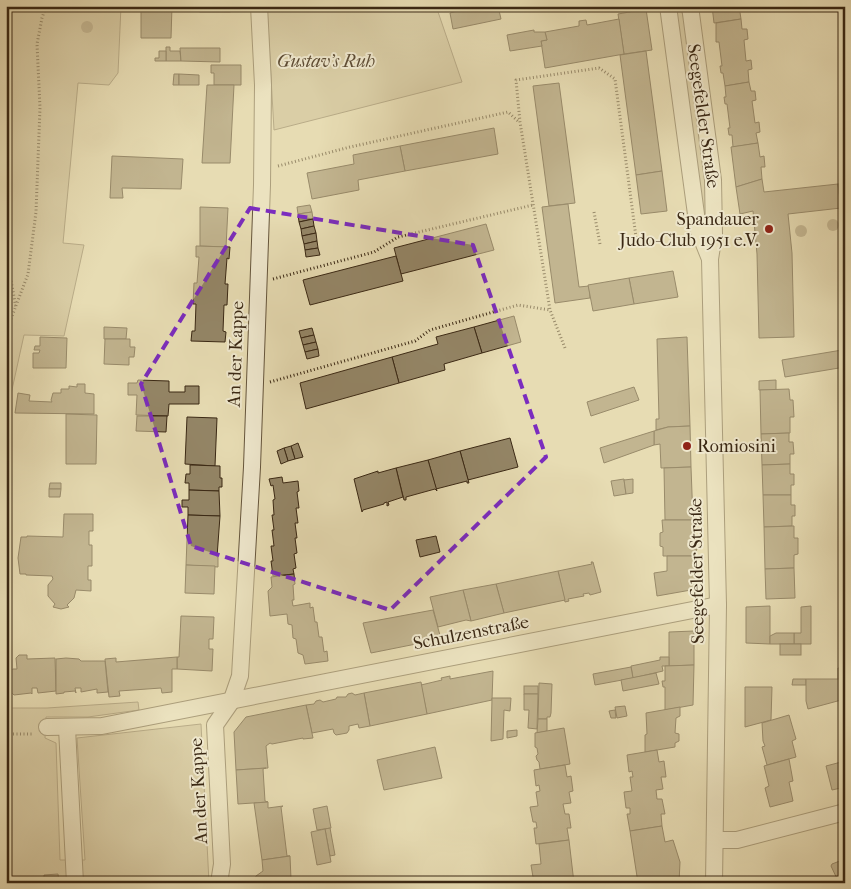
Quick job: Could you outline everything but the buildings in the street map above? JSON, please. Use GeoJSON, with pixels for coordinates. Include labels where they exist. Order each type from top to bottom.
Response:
{"type":"FeatureCollection","features":[{"type":"Feature","properties":{"kind":"street","name":"An der Kappe"},"geometry":{"type":"LineString","coordinates":[[219,883],[222,864],[215,725],[231,702],[240,676],[255,386],[264,85],[259,6]]}},
{"type":"Feature","properties":{"kind":"street","name":"Seegefelder Straße"},"geometry":{"type":"LineString","coordinates":[[668,6],[698,229],[710,259]]}},
{"type":"Feature","properties":{"kind":"street","name":"Seegefelder Straße"},"geometry":{"type":"LineString","coordinates":[[690,6],[714,180],[714,234],[710,259],[718,605],[714,883]]}},
{"type":"Feature","properties":{"kind":"street","name":"Schulzenstraße"},"geometry":{"type":"LineString","coordinates":[[231,702],[718,605]]}},
{"type":"Feature","properties":{"kind":"street"},"geometry":{"type":"LineString","coordinates":[[47,727],[102,726],[231,702]]}},
{"type":"Feature","properties":{"kind":"street"},"geometry":{"type":"LineString","coordinates":[[67,728],[75,883]]}},
{"type":"Feature","properties":{"kind":"street"},"geometry":{"type":"LineString","coordinates":[[715,840],[737,840],[845,812]]}},
{"type":"Feature","properties":{"kind":"path"},"geometry":{"type":"LineString","coordinates":[[6,332],[28,274],[36,212],[40,108],[37,44],[46,6]]}},
{"type":"Feature","properties":{"kind":"path"},"geometry":{"type":"LineString","coordinates":[[565,348],[550,310],[520,122],[516,80],[599,68],[615,79],[636,237]]}},
{"type":"Feature","properties":{"kind":"path"},"geometry":{"type":"LineString","coordinates":[[262,170],[350,147],[508,112],[520,122]]}},
{"type":"Feature","properties":{"kind":"path"},"geometry":{"type":"LineString","coordinates":[[258,283],[374,252],[398,237],[533,205]]}},
{"type":"Feature","properties":{"kind":"path"},"geometry":{"type":"LineString","coordinates":[[594,212],[600,244]]}},
{"type":"Feature","properties":{"kind":"path"},"geometry":{"type":"LineString","coordinates":[[6,272],[11,280],[16,309]]}},
{"type":"Feature","properties":{"kind":"path"},"geometry":{"type":"LineString","coordinates":[[255,386],[415,341],[430,330],[518,305],[550,310]]}},
{"type":"Feature","properties":{"kind":"highlighted area"},"geometry":{"type":"Polygon","coordinates":[[[250,208],[473,245],[546,457],[390,610],[191,546],[141,384],[250,208]]]}},
{"type":"Feature","properties":{"kind":"green space"},"geometry":{"type":"Polygon","coordinates":[[[6,6],[121,6],[118,73],[109,85],[78,83],[63,243],[84,245],[64,336],[24,335],[6,417],[6,6]]]}},
{"type":"Feature","properties":{"kind":"green space","name":"Gustav's Ruh"},"geometry":{"type":"Polygon","coordinates":[[[267,6],[436,6],[462,82],[274,130],[267,6]]]}},
{"type":"Feature","properties":{"kind":"green space"},"geometry":{"type":"Polygon","coordinates":[[[675,6],[680,6],[685,22],[705,157],[706,222],[705,222],[675,6]]]}},
{"type":"Feature","properties":{"kind":"green space"},"geometry":{"type":"Polygon","coordinates":[[[138,702],[139,710],[88,717],[46,717],[45,738],[56,743],[60,860],[85,860],[77,738],[201,724],[209,883],[6,883],[6,708],[47,708],[138,702]]]}},
{"type":"Feature","properties":{"kind":"place","name":"Spandauer Judo-Club 1951 e.V."},"geometry":{"type":"Point","coordinates":[769,229]}},
{"type":"Feature","properties":{"kind":"place","name":"Romiosini"},"geometry":{"type":"Point","coordinates":[687,446]}}]}
